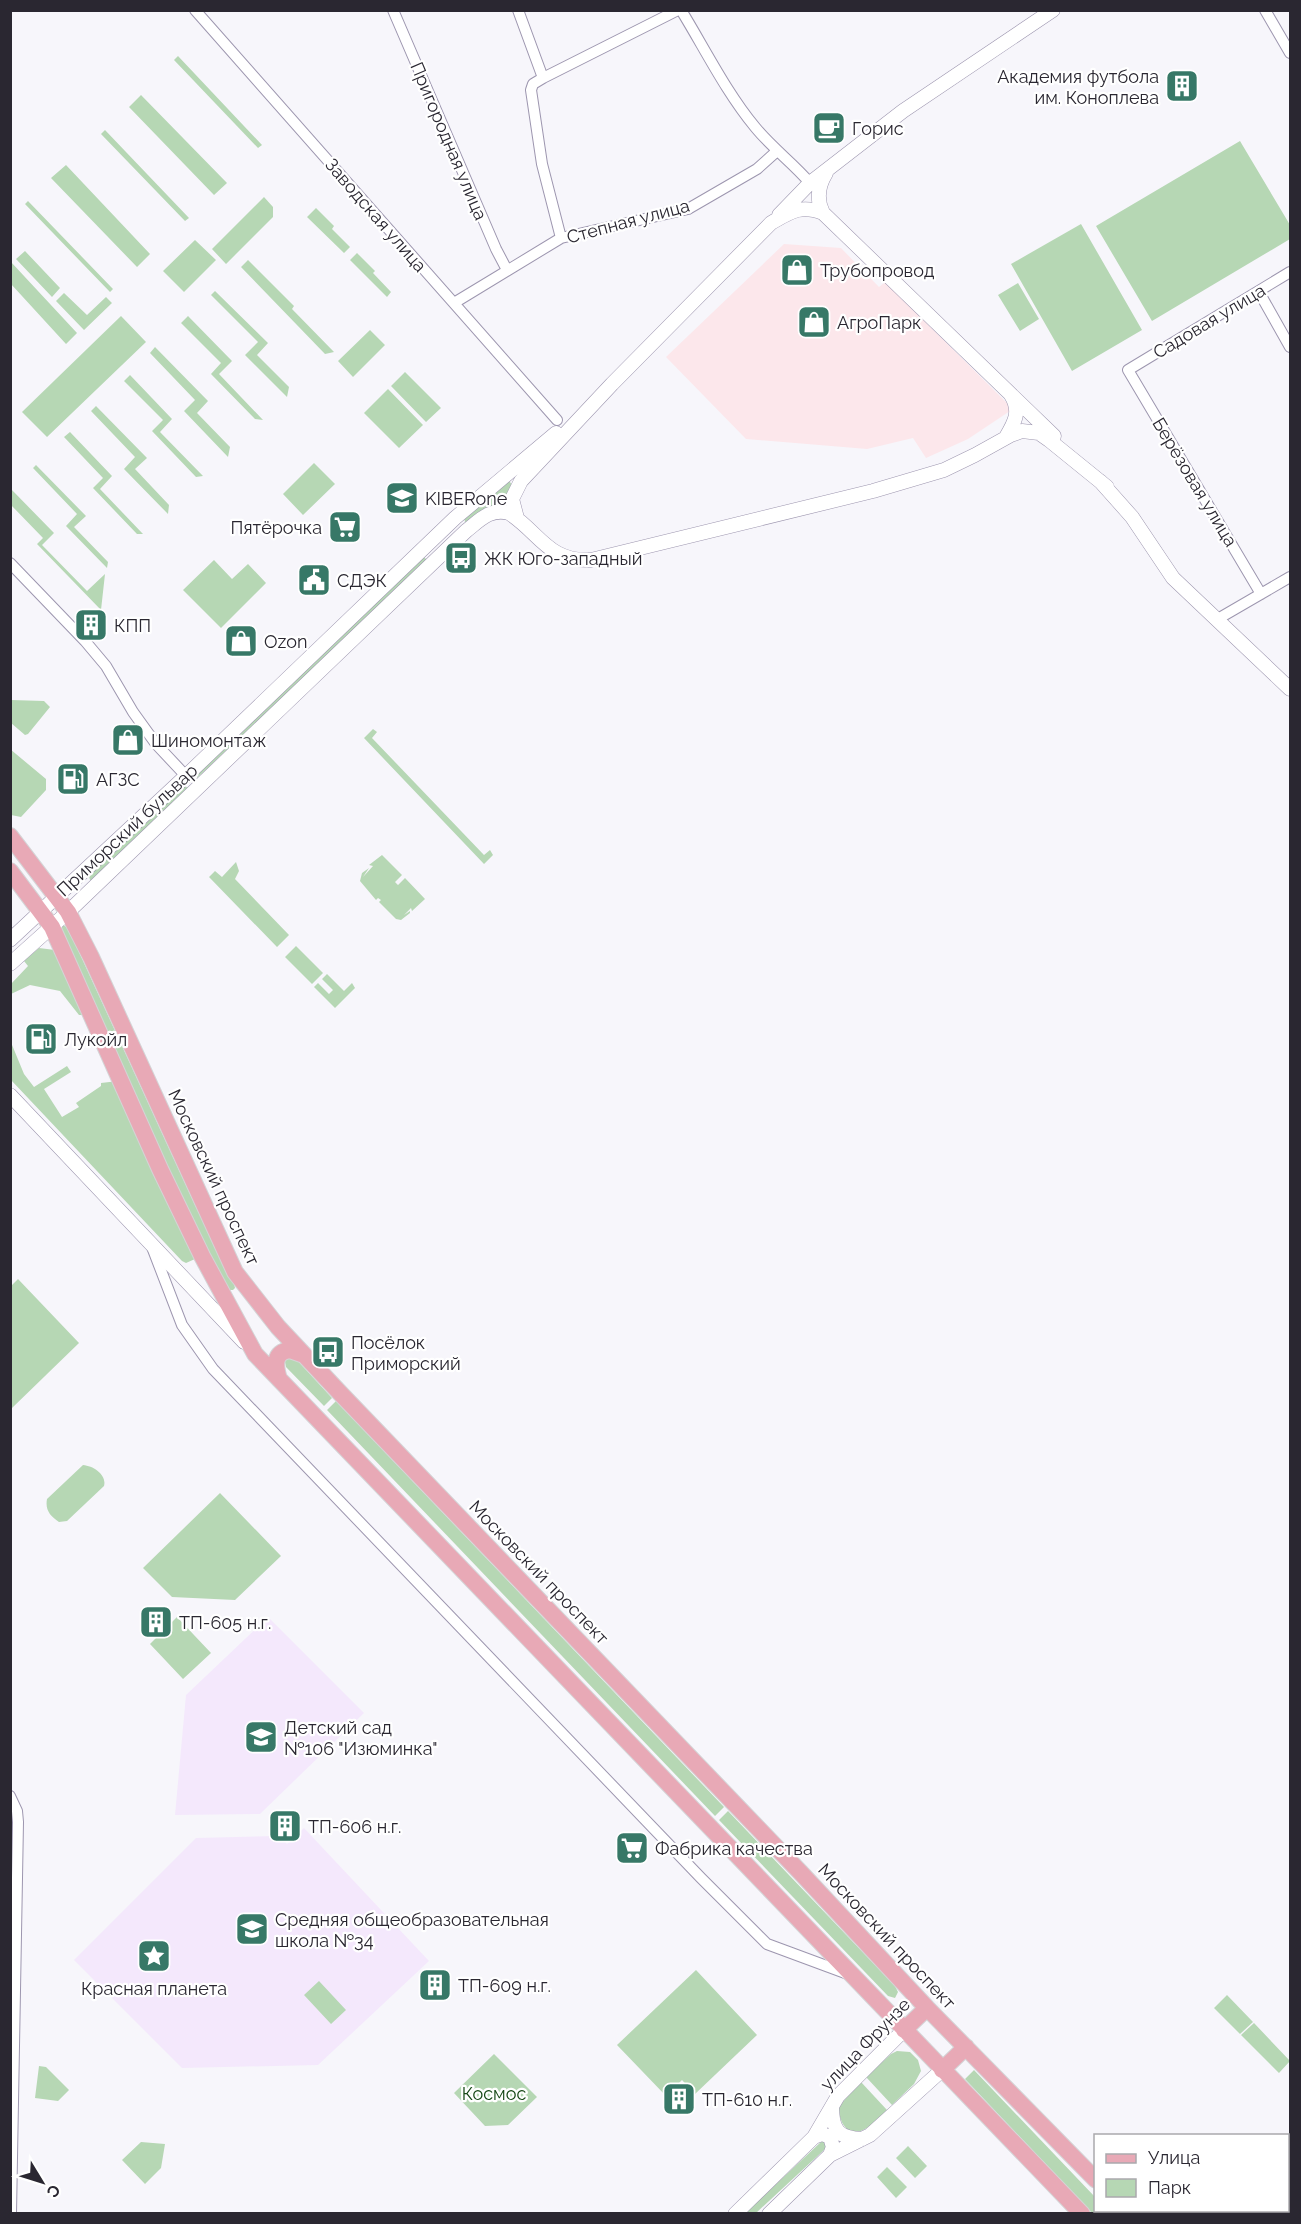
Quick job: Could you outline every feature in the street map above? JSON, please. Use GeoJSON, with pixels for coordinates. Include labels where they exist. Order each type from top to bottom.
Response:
{"type":"FeatureCollection","features":[{"type":"Feature","properties":{"kind":"main road"},"geometry":{"type":"LineString","coordinates":[[1053,10],[903,111],[810,183],[612,384],[521,481],[512,498],[517,518],[551,551],[579,561],[591,560],[873,491],[944,470],[1022,431],[1039,433],[1107,487]]}},
{"type":"Feature","properties":{"kind":"main road"},"geometry":{"type":"LineString","coordinates":[[830,168],[819,190],[819,204],[823,213],[1107,487],[1132,517],[1173,578],[1290,689]]}},
{"type":"Feature","properties":{"kind":"main road"},"geometry":{"type":"LineString","coordinates":[[771,223],[800,209],[810,208],[823,213]]}},
{"type":"Feature","properties":{"kind":"main road","name":"Приморский бульвар"},"geometry":{"type":"LineString","coordinates":[[10,940],[186,776],[455,518],[612,384]]}},
{"type":"Feature","properties":{"kind":"main road"},"geometry":{"type":"LineString","coordinates":[[1005,387],[1016,404],[1017,410],[1015,422],[1006,437]]}},
{"type":"Feature","properties":{"kind":"main road","name":"Приморский бульвар"},"geometry":{"type":"LineString","coordinates":[[52,927],[198,790],[466,531],[488,514],[501,511],[517,518]]}},
{"type":"Feature","properties":{"kind":"main road"},"geometry":{"type":"LineString","coordinates":[[455,518],[466,531]]}},
{"type":"Feature","properties":{"kind":"main road"},"geometry":{"type":"LineString","coordinates":[[186,776],[198,790]]}},
{"type":"Feature","properties":{"kind":"main road","name":"Московский проспект"},"geometry":{"type":"LineString","coordinates":[[10,836],[68,912],[91,957],[235,1272],[254,1299],[304,1355],[801,1873],[927,2008],[1094,2179]]}},
{"type":"Feature","properties":{"kind":"main road"},"geometry":{"type":"LineString","coordinates":[[10,871],[52,927],[160,1169],[202,1256],[255,1354]]}},
{"type":"Feature","properties":{"kind":"main road"},"geometry":{"type":"LineString","coordinates":[[10,964],[52,927]]}},
{"type":"Feature","properties":{"kind":"main road"},"geometry":{"type":"LineString","coordinates":[[10,1095],[255,1354],[1082,2214]]}},
{"type":"Feature","properties":{"kind":"main road"},"geometry":{"type":"LineString","coordinates":[[222,1291],[232,1304],[241,1300],[235,1272]]}},
{"type":"Feature","properties":{"kind":"main road"},"geometry":{"type":"LineString","coordinates":[[279,1379],[276,1360],[279,1354],[290,1350],[304,1355]]}},
{"type":"Feature","properties":{"kind":"main road","name":"улица Фрунзе"},"geometry":{"type":"LineString","coordinates":[[735,2214],[814,2137],[838,2096],[927,2008]]}},
{"type":"Feature","properties":{"kind":"main road"},"geometry":{"type":"LineString","coordinates":[[769,2214],[830,2155],[878,2129],[966,2047]]}},
{"type":"Feature","properties":{"kind":"main road"},"geometry":{"type":"LineString","coordinates":[[832,2106],[832,2123],[839,2133],[848,2138],[862,2139]]}},
{"type":"Feature","properties":{"kind":"main road"},"geometry":{"type":"LineString","coordinates":[[814,2137],[822,2134],[830,2137],[833,2147],[830,2155]]}},
{"type":"Feature","properties":{"kind":"street","name":"Заводская улица"},"geometry":{"type":"LineString","coordinates":[[195,10],[557,420]]}},
{"type":"Feature","properties":{"kind":"street","name":"Пригородная улица"},"geometry":{"type":"LineString","coordinates":[[393,10],[507,270]]}},
{"type":"Feature","properties":{"kind":"street"},"geometry":{"type":"LineString","coordinates":[[518,10],[543,78]]}},
{"type":"Feature","properties":{"kind":"street"},"geometry":{"type":"LineString","coordinates":[[561,238],[542,164],[531,86],[680,10],[754,127],[777,151],[795,164],[810,183]]}},
{"type":"Feature","properties":{"kind":"street"},"geometry":{"type":"LineString","coordinates":[[1265,10],[1290,53]]}},
{"type":"Feature","properties":{"kind":"street","name":"Степная улица"},"geometry":{"type":"LineString","coordinates":[[454,303],[561,238],[688,209],[757,169],[777,151]]}},
{"type":"Feature","properties":{"kind":"street","name":"Садовая улица"},"geometry":{"type":"LineString","coordinates":[[1128,370],[1290,272]]}},
{"type":"Feature","properties":{"kind":"street"},"geometry":{"type":"LineString","coordinates":[[1258,292],[1290,347]]}},
{"type":"Feature","properties":{"kind":"street","name":"Берёзовая улица"},"geometry":{"type":"LineString","coordinates":[[1128,370],[1262,594]]}},
{"type":"Feature","properties":{"kind":"street"},"geometry":{"type":"LineString","coordinates":[[10,563],[106,666],[133,712],[156,744],[186,776]]}},
{"type":"Feature","properties":{"kind":"street"},"geometry":{"type":"LineString","coordinates":[[1216,620],[1290,577]]}},
{"type":"Feature","properties":{"kind":"street"},"geometry":{"type":"LineString","coordinates":[[151,1244],[182,1325],[213,1369],[767,1944],[853,1976]]}},
{"type":"Feature","properties":{"kind":"street"},"geometry":{"type":"LineString","coordinates":[[171,1298],[171,1290],[175,1283],[179,1281],[189,1283]]}},
{"type":"Feature","properties":{"kind":"street"},"geometry":{"type":"LineString","coordinates":[[10,1796],[17,1811],[18,1822],[10,2214]]}},
{"type":"Feature","properties":{"kind":"shaded area","name":"АгроПарк"},"geometry":{"type":"Polygon","coordinates":[[[784,244],[841,248],[879,287],[885,282],[1013,409],[968,439],[926,458],[913,438],[867,449],[746,439],[666,357],[784,244]]]}},
{"type":"Feature","properties":{"kind":"shaded area","name":"Детский сад №106 \"Изюминка\""},"geometry":{"type":"Polygon","coordinates":[[[268,1617],[364,1713],[260,1814],[175,1815],[186,1695],[268,1617]]]}},
{"type":"Feature","properties":{"kind":"shaded area","name":"Средняя общеобразовательная школа №34"},"geometry":{"type":"Polygon","coordinates":[[[304,1828],[429,1961],[318,2065],[182,2068],[74,1960],[196,1838],[279,1836],[287,1844],[304,1828]]]}},
{"type":"Feature","properties":{"kind":"green space"},"geometry":{"type":"Polygon","coordinates":[[[178,56],[262,145],[258,148],[174,60],[178,56]]]}},
{"type":"Feature","properties":{"kind":"green space"},"geometry":{"type":"Polygon","coordinates":[[[141,95],[227,183],[214,195],[129,107],[141,95]]]}},
{"type":"Feature","properties":{"kind":"green space"},"geometry":{"type":"Polygon","coordinates":[[[105,130],[189,218],[185,221],[101,134],[105,130]]]}},
{"type":"Feature","properties":{"kind":"green space"},"geometry":{"type":"Polygon","coordinates":[[[1240,141],[1290,225],[1290,239],[1152,321],[1096,226],[1240,141]]]}},
{"type":"Feature","properties":{"kind":"green space"},"geometry":{"type":"Polygon","coordinates":[[[66,165],[150,254],[137,267],[51,178],[66,165]]]}},
{"type":"Feature","properties":{"kind":"green space"},"geometry":{"type":"Polygon","coordinates":[[[264,197],[273,207],[273,217],[226,264],[212,249],[264,197]]]}},
{"type":"Feature","properties":{"kind":"green space"},"geometry":{"type":"Polygon","coordinates":[[[28,201],[113,289],[110,292],[25,204],[28,201]]]}},
{"type":"Feature","properties":{"kind":"green space"},"geometry":{"type":"Polygon","coordinates":[[[316,208],[350,247],[344,253],[307,217],[316,208]]]}},
{"type":"Feature","properties":{"kind":"green space"},"geometry":{"type":"Polygon","coordinates":[[[1081,224],[1142,330],[1072,371],[1011,264],[1081,224]]]}},
{"type":"Feature","properties":{"kind":"green space"},"geometry":{"type":"Polygon","coordinates":[[[195,240],[216,260],[184,292],[163,271],[195,240]]]}},
{"type":"Feature","properties":{"kind":"green space"},"geometry":{"type":"Polygon","coordinates":[[[25,251],[60,288],[52,297],[16,259],[25,251]]]}},
{"type":"Feature","properties":{"kind":"green space"},"geometry":{"type":"Polygon","coordinates":[[[357,253],[391,292],[387,297],[350,260],[357,253]]]}},
{"type":"Feature","properties":{"kind":"green space"},"geometry":{"type":"Polygon","coordinates":[[[248,260],[294,306],[292,309],[334,352],[325,354],[241,267],[248,260]]]}},
{"type":"Feature","properties":{"kind":"green space"},"geometry":{"type":"Polygon","coordinates":[[[11,262],[77,333],[66,344],[11,284],[11,262]]]}},
{"type":"Feature","properties":{"kind":"green space"},"geometry":{"type":"Polygon","coordinates":[[[1018,283],[1039,319],[1020,331],[998,295],[1018,283]]]}},
{"type":"Feature","properties":{"kind":"green space"},"geometry":{"type":"Polygon","coordinates":[[[215,291],[268,343],[257,355],[289,387],[287,397],[245,355],[258,342],[211,295],[215,291]]]}},
{"type":"Feature","properties":{"kind":"green space"},"geometry":{"type":"Polygon","coordinates":[[[64,293],[87,315],[106,297],[112,303],[84,330],[56,301],[64,293]]]}},
{"type":"Feature","properties":{"kind":"green space"},"geometry":{"type":"Polygon","coordinates":[[[121,316],[146,342],[47,437],[22,412],[121,316]]]}},
{"type":"Feature","properties":{"kind":"green space"},"geometry":{"type":"Polygon","coordinates":[[[188,316],[232,361],[219,374],[263,420],[255,419],[211,374],[221,363],[181,323],[188,316]]]}},
{"type":"Feature","properties":{"kind":"green space"},"geometry":{"type":"Polygon","coordinates":[[[370,330],[385,345],[353,377],[338,361],[370,330]]]}},
{"type":"Feature","properties":{"kind":"green space"},"geometry":{"type":"Polygon","coordinates":[[[155,347],[208,401],[197,413],[230,447],[228,457],[184,411],[195,400],[150,353],[155,347]]]}},
{"type":"Feature","properties":{"kind":"green space"},"geometry":{"type":"Polygon","coordinates":[[[405,372],[441,408],[426,422],[391,386],[405,372]]]}},
{"type":"Feature","properties":{"kind":"green space"},"geometry":{"type":"Polygon","coordinates":[[[130,375],[172,419],[160,432],[203,476],[196,477],[152,431],[163,420],[124,381],[130,375]]]}},
{"type":"Feature","properties":{"kind":"green space"},"geometry":{"type":"Polygon","coordinates":[[[388,389],[423,425],[399,448],[364,413],[388,389]]]}},
{"type":"Feature","properties":{"kind":"green space"},"geometry":{"type":"Polygon","coordinates":[[[96,406],[147,458],[135,469],[169,505],[168,514],[124,469],[135,457],[91,411],[96,406]]]}},
{"type":"Feature","properties":{"kind":"green space"},"geometry":{"type":"Polygon","coordinates":[[[70,432],[112,476],[100,489],[143,534],[137,534],[93,488],[103,478],[64,437],[70,432]]]}},
{"type":"Feature","properties":{"kind":"green space"},"geometry":{"type":"Polygon","coordinates":[[[314,463],[335,484],[303,515],[283,494],[314,463]]]}},
{"type":"Feature","properties":{"kind":"green space"},"geometry":{"type":"Polygon","coordinates":[[[36,465],[86,516],[74,527],[108,562],[107,568],[66,526],[77,514],[33,468],[36,465]]]}},
{"type":"Feature","properties":{"kind":"green space"},"geometry":{"type":"Polygon","coordinates":[[[508,479],[512,485],[507,504],[491,506],[474,519],[465,522],[464,518],[508,479]]]}},
{"type":"Feature","properties":{"kind":"green space"},"geometry":{"type":"Polygon","coordinates":[[[11,489],[54,533],[42,545],[87,591],[105,574],[101,610],[37,544],[43,538],[11,505],[11,489]]]}},
{"type":"Feature","properties":{"kind":"green space"},"geometry":{"type":"Polygon","coordinates":[[[423,556],[428,561],[197,778],[197,774],[423,556]]]}},
{"type":"Feature","properties":{"kind":"green space"},"geometry":{"type":"Polygon","coordinates":[[[214,560],[232,579],[248,564],[266,583],[221,628],[183,590],[214,560]]]}},
{"type":"Feature","properties":{"kind":"green space"},"geometry":{"type":"Polygon","coordinates":[[[11,700],[44,701],[50,707],[25,735],[11,723],[11,700]]]}},
{"type":"Feature","properties":{"kind":"green space"},"geometry":{"type":"Polygon","coordinates":[[[373,729],[377,732],[372,738],[484,855],[490,850],[493,855],[484,864],[364,738],[373,729]]]}},
{"type":"Feature","properties":{"kind":"green space"},"geometry":{"type":"Polygon","coordinates":[[[10,749],[46,779],[46,790],[21,817],[11,815],[10,749]]]}},
{"type":"Feature","properties":{"kind":"green space"},"geometry":{"type":"Polygon","coordinates":[[[185,786],[188,788],[93,881],[90,880],[89,876],[185,786]]]}},
{"type":"Feature","properties":{"kind":"green space"},"geometry":{"type":"Polygon","coordinates":[[[382,855],[402,875],[395,882],[398,885],[405,878],[425,899],[412,911],[411,908],[404,915],[410,911],[410,913],[401,920],[396,919],[379,902],[381,900],[378,898],[376,900],[360,881],[362,873],[369,868],[363,877],[373,866],[369,865],[382,855]]]}},
{"type":"Feature","properties":{"kind":"green space"},"geometry":{"type":"Polygon","coordinates":[[[236,862],[239,871],[235,879],[289,935],[277,947],[209,877],[215,871],[222,877],[236,862]]]}},
{"type":"Feature","properties":{"kind":"green space"},"geometry":{"type":"Polygon","coordinates":[[[63,925],[68,928],[195,1205],[233,1279],[235,1288],[233,1290],[228,1290],[175,1185],[61,929],[63,925]]]}},
{"type":"Feature","properties":{"kind":"green space"},"geometry":{"type":"Polygon","coordinates":[[[296,946],[323,973],[312,984],[285,957],[296,946]]]}},
{"type":"Feature","properties":{"kind":"green space"},"geometry":{"type":"Polygon","coordinates":[[[39,948],[55,950],[84,1015],[79,1015],[60,991],[30,985],[11,994],[11,984],[28,966],[24,961],[39,948]]]}},
{"type":"Feature","properties":{"kind":"green space"},"geometry":{"type":"Polygon","coordinates":[[[327,974],[344,991],[352,983],[355,988],[335,1008],[314,987],[318,983],[329,994],[333,990],[322,979],[327,974]]]}},
{"type":"Feature","properties":{"kind":"green space"},"geometry":{"type":"Polygon","coordinates":[[[10,1040],[24,1074],[34,1087],[67,1066],[71,1072],[44,1089],[62,1117],[79,1107],[76,1103],[101,1086],[101,1083],[118,1081],[195,1259],[186,1263],[182,1261],[11,1080],[10,1040]]]}},
{"type":"Feature","properties":{"kind":"green space"},"geometry":{"type":"Polygon","coordinates":[[[18,1279],[79,1343],[11,1409],[11,1286],[18,1279]]]}},
{"type":"Feature","properties":{"kind":"green space"},"geometry":{"type":"Polygon","coordinates":[[[284,1357],[296,1359],[332,1398],[324,1406],[286,1367],[284,1357]]]}},
{"type":"Feature","properties":{"kind":"green space"},"geometry":{"type":"Polygon","coordinates":[[[336,1401],[724,1807],[715,1816],[327,1410],[336,1401]]]}},
{"type":"Feature","properties":{"kind":"green space"},"geometry":{"type":"Polygon","coordinates":[[[83,1465],[91,1467],[102,1475],[104,1486],[67,1521],[59,1522],[49,1512],[47,1499],[83,1465]]]}},
{"type":"Feature","properties":{"kind":"green space"},"geometry":{"type":"Polygon","coordinates":[[[220,1493],[281,1556],[235,1600],[172,1597],[143,1568],[220,1493]]]}},
{"type":"Feature","properties":{"kind":"green space"},"geometry":{"type":"Polygon","coordinates":[[[177,1617],[211,1653],[183,1679],[150,1644],[177,1617]]]}},
{"type":"Feature","properties":{"kind":"green space"},"geometry":{"type":"Polygon","coordinates":[[[728,1811],[895,1986],[898,1992],[895,1998],[888,1996],[719,1820],[728,1811]]]}},
{"type":"Feature","properties":{"kind":"green space"},"geometry":{"type":"Polygon","coordinates":[[[696,1970],[757,2035],[695,2094],[682,2080],[666,2096],[617,2045],[696,1970]]]}},
{"type":"Feature","properties":{"kind":"green space"},"geometry":{"type":"Polygon","coordinates":[[[319,1981],[346,2010],[331,2024],[304,1995],[319,1981]]]}},
{"type":"Feature","properties":{"kind":"green space"},"geometry":{"type":"Polygon","coordinates":[[[1227,1995],[1253,2022],[1240,2034],[1214,2008],[1227,1995]]]}},
{"type":"Feature","properties":{"kind":"green space"},"geometry":{"type":"Polygon","coordinates":[[[1254,2023],[1290,2061],[1279,2073],[1241,2035],[1254,2023]]]}},
{"type":"Feature","properties":{"kind":"green space"},"geometry":{"type":"Polygon","coordinates":[[[897,2051],[910,2052],[918,2060],[921,2071],[914,2084],[892,2105],[866,2077],[897,2051]]]}},
{"type":"Feature","properties":{"kind":"green space","name":"Космос"},"geometry":{"type":"Polygon","coordinates":[[[494,2054],[537,2097],[508,2125],[485,2126],[454,2093],[494,2054]]]}},
{"type":"Feature","properties":{"kind":"green space"},"geometry":{"type":"Polygon","coordinates":[[[39,2066],[46,2067],[69,2090],[58,2101],[35,2098],[39,2066]]]}},
{"type":"Feature","properties":{"kind":"green space"},"geometry":{"type":"Polygon","coordinates":[[[974,2070],[1094,2196],[1094,2212],[1112,2213],[1092,2213],[965,2079],[974,2070]]]}},
{"type":"Feature","properties":{"kind":"green space"},"geometry":{"type":"Polygon","coordinates":[[[861,2082],[887,2110],[868,2127],[853,2132],[842,2122],[839,2106],[861,2082]]]}},
{"type":"Feature","properties":{"kind":"green space"},"geometry":{"type":"Polygon","coordinates":[[[822,2141],[827,2146],[824,2150],[756,2213],[744,2214],[822,2141]]]}},
{"type":"Feature","properties":{"kind":"green space"},"geometry":{"type":"Polygon","coordinates":[[[141,2142],[165,2144],[161,2168],[145,2184],[122,2160],[141,2142]]]}},
{"type":"Feature","properties":{"kind":"green space"},"geometry":{"type":"Polygon","coordinates":[[[908,2146],[927,2166],[915,2178],[896,2158],[908,2146]]]}},
{"type":"Feature","properties":{"kind":"green space"},"geometry":{"type":"Polygon","coordinates":[[[887,2167],[907,2187],[896,2198],[877,2177],[887,2167]]]}},
{"type":"Feature","properties":{"kind":"place","name":"Академия футбола им. Коноплева"},"geometry":{"type":"Point","coordinates":[1182,86]}},
{"type":"Feature","properties":{"kind":"place","name":"Горис"},"geometry":{"type":"Point","coordinates":[829,128]}},
{"type":"Feature","properties":{"kind":"place","name":"Трубопровод"},"geometry":{"type":"Point","coordinates":[797,270]}},
{"type":"Feature","properties":{"kind":"place","name":"АгроПарк"},"geometry":{"type":"Point","coordinates":[814,322]}},
{"type":"Feature","properties":{"kind":"place","name":"KIBERone"},"geometry":{"type":"Point","coordinates":[402,498]}},
{"type":"Feature","properties":{"kind":"place","name":"Пятёрочка"},"geometry":{"type":"Point","coordinates":[345,527]}},
{"type":"Feature","properties":{"kind":"place","name":"ЖК Юго-западный"},"geometry":{"type":"Point","coordinates":[461,558]}},
{"type":"Feature","properties":{"kind":"place","name":"СДЭК"},"geometry":{"type":"Point","coordinates":[314,580]}},
{"type":"Feature","properties":{"kind":"place","name":"КПП"},"geometry":{"type":"Point","coordinates":[91,625]}},
{"type":"Feature","properties":{"kind":"place","name":"Ozon"},"geometry":{"type":"Point","coordinates":[241,641]}},
{"type":"Feature","properties":{"kind":"place","name":"Шиномонтаж"},"geometry":{"type":"Point","coordinates":[128,740]}},
{"type":"Feature","properties":{"kind":"place","name":"АГЗС"},"geometry":{"type":"Point","coordinates":[73,779]}},
{"type":"Feature","properties":{"kind":"place","name":"Лукойл"},"geometry":{"type":"Point","coordinates":[41,1039]}},
{"type":"Feature","properties":{"kind":"place","name":"Посёлок Приморский"},"geometry":{"type":"Point","coordinates":[328,1352]}},
{"type":"Feature","properties":{"kind":"place","name":"ТП-605 н.г."},"geometry":{"type":"Point","coordinates":[156,1622]}},
{"type":"Feature","properties":{"kind":"place","name":"Детский сад №106 \"Изюминка\""},"geometry":{"type":"Point","coordinates":[261,1737]}},
{"type":"Feature","properties":{"kind":"place","name":"ТП-606 н.г."},"geometry":{"type":"Point","coordinates":[285,1826]}},
{"type":"Feature","properties":{"kind":"place","name":"Фабрика качества"},"geometry":{"type":"Point","coordinates":[632,1848]}},
{"type":"Feature","properties":{"kind":"place","name":"Средняя общеобразовательная школа №34"},"geometry":{"type":"Point","coordinates":[252,1929]}},
{"type":"Feature","properties":{"kind":"place","name":"Красная планета"},"geometry":{"type":"Point","coordinates":[154,1956]}},
{"type":"Feature","properties":{"kind":"place","name":"ТП-609 н.г."},"geometry":{"type":"Point","coordinates":[435,1985]}},
{"type":"Feature","properties":{"kind":"place","name":"ТП-610 н.г."},"geometry":{"type":"Point","coordinates":[679,2099]}}]}
